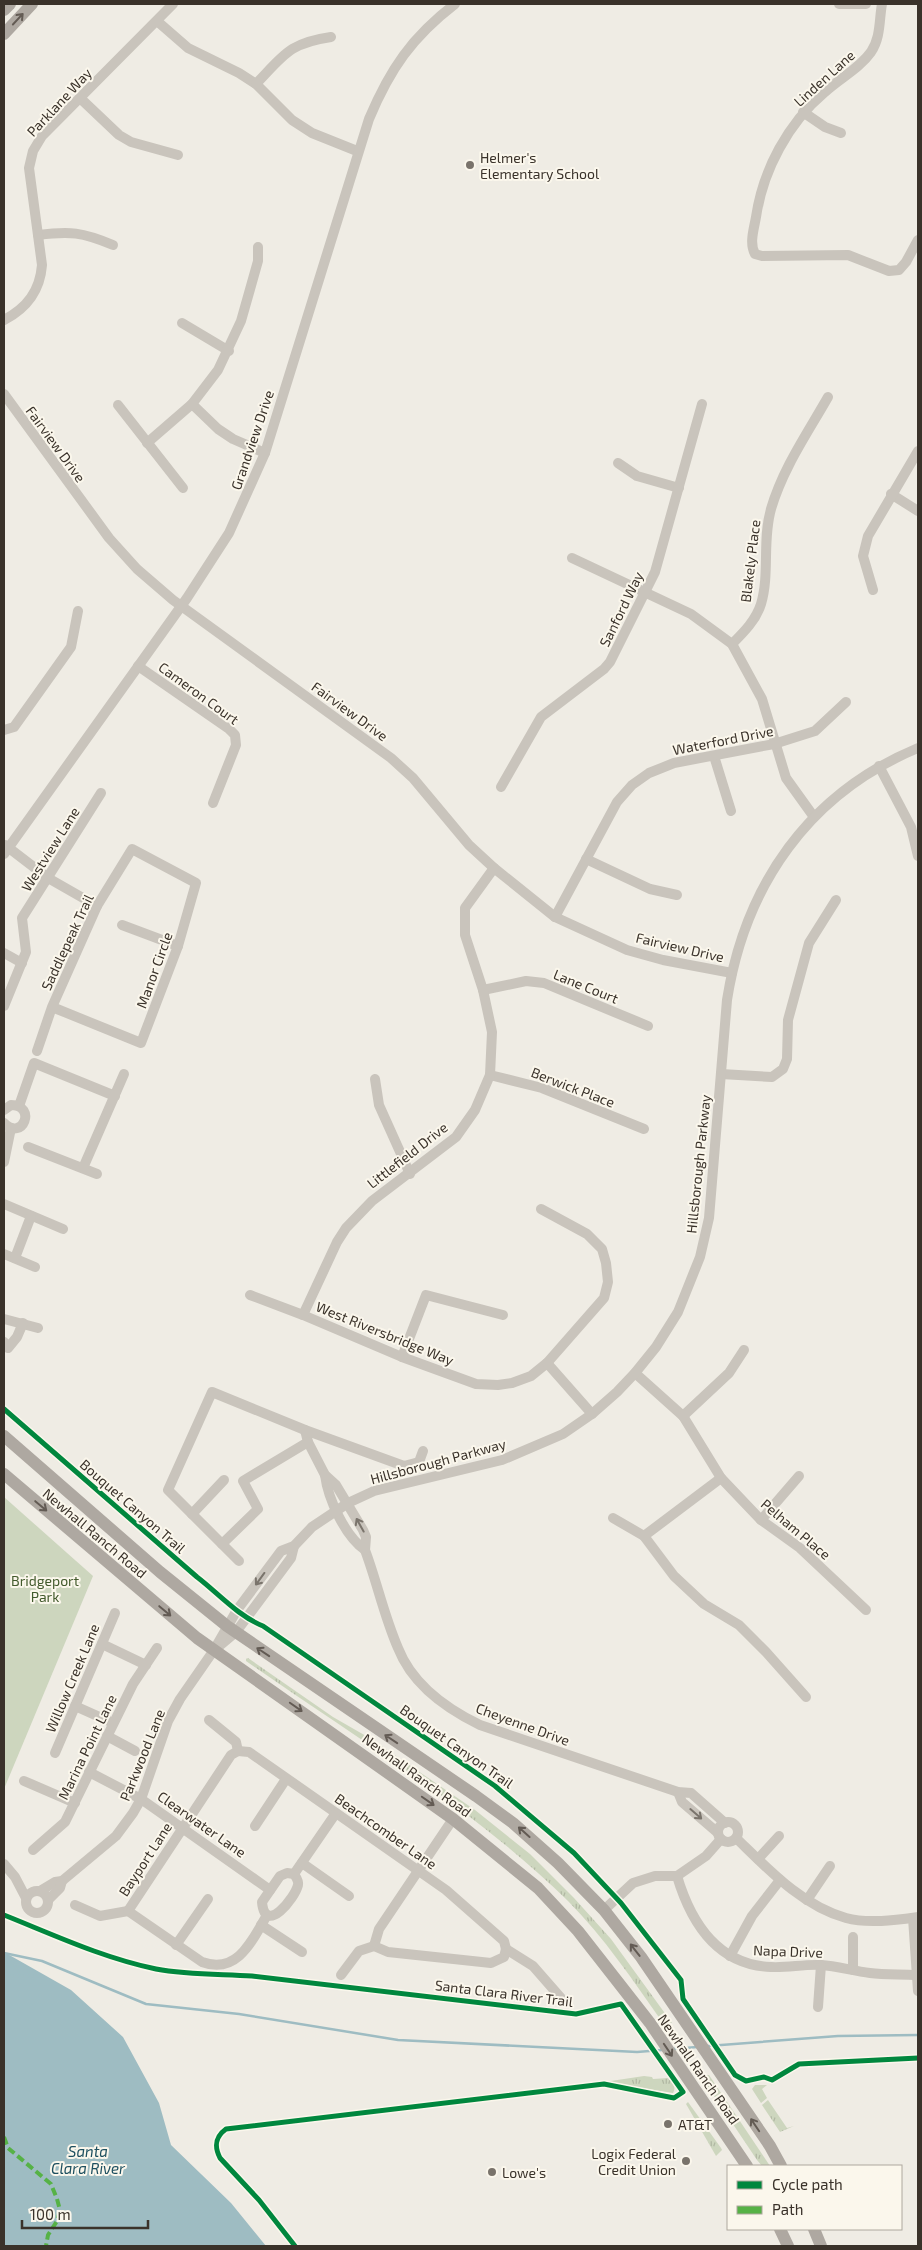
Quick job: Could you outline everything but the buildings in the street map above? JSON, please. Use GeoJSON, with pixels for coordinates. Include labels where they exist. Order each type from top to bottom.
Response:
{"type":"FeatureCollection","features":[{"type":"Feature","properties":{"kind":"main road"},"geometry":{"type":"LineString","coordinates":[[4,10],[10,4]]}},
{"type":"Feature","properties":{"kind":"main road"},"geometry":{"type":"LineString","coordinates":[[4,34],[32,4]]}},
{"type":"Feature","properties":{"kind":"main road","name":"Newhall Ranch Road"},"geometry":{"type":"LineString","coordinates":[[4,1436],[160,1572],[232,1629],[513,1823],[558,1863],[604,1910],[641,1957],[684,2024],[770,2146],[780,2165]]}},
{"type":"Feature","properties":{"kind":"main road","name":"Newhall Ranch Road"},"geometry":{"type":"LineString","coordinates":[[4,1474],[182,1626],[453,1819],[538,1888],[578,1931],[650,2023],[746,2165]]}},
{"type":"Feature","properties":{"kind":"main road"},"geometry":{"type":"LineString","coordinates":[[780,2230],[788,2246]]}},
{"type":"Feature","properties":{"kind":"main road"},"geometry":{"type":"LineString","coordinates":[[814,2230],[821,2246]]}},
{"type":"Feature","properties":{"kind":"street","name":"Parklane Way"},"geometry":{"type":"LineString","coordinates":[[4,320],[19,312],[36,292],[41,277],[42,265],[28,168],[33,151],[42,136],[173,4]]}},
{"type":"Feature","properties":{"kind":"street","name":"Grandview Drive"},"geometry":{"type":"LineString","coordinates":[[5,849],[181,606],[230,533],[265,453],[357,151],[381,90],[399,59],[418,37],[455,4]]}},
{"type":"Feature","properties":{"kind":"street"},"geometry":{"type":"LineString","coordinates":[[840,4],[866,4]]}},
{"type":"Feature","properties":{"kind":"street","name":"Linden Lane"},"geometry":{"type":"LineString","coordinates":[[882,4],[878,36],[872,51],[863,62],[831,86],[803,112],[774,158],[758,203],[751,248],[755,254],[762,256],[848,255],[889,271],[894,271],[899,270],[906,262],[918,240]]}},
{"type":"Feature","properties":{"kind":"street"},"geometry":{"type":"LineString","coordinates":[[157,21],[188,48],[227,66],[256,84],[292,120],[312,133],[357,151]]}},
{"type":"Feature","properties":{"kind":"street"},"geometry":{"type":"LineString","coordinates":[[256,84],[289,50],[308,40],[331,37]]}},
{"type":"Feature","properties":{"kind":"street"},"geometry":{"type":"LineString","coordinates":[[80,98],[119,135],[131,142],[178,154]]}},
{"type":"Feature","properties":{"kind":"street"},"geometry":{"type":"LineString","coordinates":[[803,112],[825,127],[841,133]]}},
{"type":"Feature","properties":{"kind":"street"},"geometry":{"type":"LineString","coordinates":[[38,235],[68,232],[91,236],[112,245]]}},
{"type":"Feature","properties":{"kind":"street"},"geometry":{"type":"LineString","coordinates":[[147,443],[192,404],[218,370],[229,351],[244,313],[258,261],[258,247]]}},
{"type":"Feature","properties":{"kind":"street"},"geometry":{"type":"LineString","coordinates":[[182,323],[229,351]]}},
{"type":"Feature","properties":{"kind":"street","name":"Fairview Drive"},"geometry":{"type":"LineString","coordinates":[[4,394],[109,538],[137,569],[181,606],[391,758],[413,778],[469,845],[494,868],[555,917],[627,950],[663,960],[732,973]]}},
{"type":"Feature","properties":{"kind":"street","name":"Blakely Place"},"geometry":{"type":"LineString","coordinates":[[732,644],[748,629],[761,604],[766,530],[778,487],[790,462],[828,398]]}},
{"type":"Feature","properties":{"kind":"street"},"geometry":{"type":"LineString","coordinates":[[192,404],[218,429],[233,439],[265,453]]}},
{"type":"Feature","properties":{"kind":"street","name":"Sanford Way"},"geometry":{"type":"LineString","coordinates":[[500,787],[541,717],[604,669],[610,662],[655,572],[702,404]]}},
{"type":"Feature","properties":{"kind":"street"},"geometry":{"type":"LineString","coordinates":[[118,405],[183,488]]}},
{"type":"Feature","properties":{"kind":"street"},"geometry":{"type":"LineString","coordinates":[[873,590],[863,556],[868,536],[918,451]]}},
{"type":"Feature","properties":{"kind":"street"},"geometry":{"type":"LineString","coordinates":[[618,463],[637,476],[678,488]]}},
{"type":"Feature","properties":{"kind":"street"},"geometry":{"type":"LineString","coordinates":[[891,494],[918,511]]}},
{"type":"Feature","properties":{"kind":"street"},"geometry":{"type":"LineString","coordinates":[[572,558],[691,614],[732,644],[762,699],[774,744],[786,778],[814,817]]}},
{"type":"Feature","properties":{"kind":"street"},"geometry":{"type":"LineString","coordinates":[[4,730],[14,726],[71,647],[78,611]]}},
{"type":"Feature","properties":{"kind":"street","name":"Cameron Court"},"geometry":{"type":"LineString","coordinates":[[138,666],[235,735],[236,745],[213,803]]}},
{"type":"Feature","properties":{"kind":"street","name":"Waterford Drive"},"geometry":{"type":"LineString","coordinates":[[555,917],[617,802],[632,785],[649,772],[674,762],[774,744],[815,731],[846,702]]}},
{"type":"Feature","properties":{"kind":"street","name":"Hillsborough Parkway"},"geometry":{"type":"LineString","coordinates":[[232,1629],[291,1558],[294,1546],[312,1527],[348,1503],[374,1491],[407,1481],[502,1460],[563,1434],[592,1414],[635,1374],[656,1347],[678,1312],[700,1257],[709,1218],[721,1074],[732,973],[749,916],[780,858],[814,817],[850,786],[879,766],[918,748]]}},
{"type":"Feature","properties":{"kind":"street"},"geometry":{"type":"LineString","coordinates":[[714,756],[731,811]]}},
{"type":"Feature","properties":{"kind":"street"},"geometry":{"type":"LineString","coordinates":[[879,766],[914,825],[918,856]]}},
{"type":"Feature","properties":{"kind":"street","name":"Westview Lane"},"geometry":{"type":"LineString","coordinates":[[4,1006],[26,952],[22,918],[101,793]]}},
{"type":"Feature","properties":{"kind":"street"},"geometry":{"type":"LineString","coordinates":[[5,849],[48,878],[96,906]]}},
{"type":"Feature","properties":{"kind":"street","name":"Saddlepeak Trail"},"geometry":{"type":"LineString","coordinates":[[37,1051],[52,1008],[96,906],[132,849]]}},
{"type":"Feature","properties":{"kind":"street","name":"Manor Circle"},"geometry":{"type":"LineString","coordinates":[[52,1008],[142,1042],[178,946],[196,883],[132,849]]}},
{"type":"Feature","properties":{"kind":"street"},"geometry":{"type":"LineString","coordinates":[[586,859],[650,889],[677,895]]}},
{"type":"Feature","properties":{"kind":"street","name":"Littlefield Drive"},"geometry":{"type":"LineString","coordinates":[[303,1315],[337,1242],[346,1228],[372,1201],[410,1174],[456,1137],[475,1110],[490,1075],[492,1032],[483,990],[465,936],[465,908],[494,868]]}},
{"type":"Feature","properties":{"kind":"street"},"geometry":{"type":"LineString","coordinates":[[721,1074],[772,1076],[784,1069],[787,1059],[788,1020],[809,943],[836,900]]}},
{"type":"Feature","properties":{"kind":"street"},"geometry":{"type":"LineString","coordinates":[[122,925],[178,946]]}},
{"type":"Feature","properties":{"kind":"street"},"geometry":{"type":"LineString","coordinates":[[4,953],[22,962]]}},
{"type":"Feature","properties":{"kind":"street","name":"Lane Court"},"geometry":{"type":"LineString","coordinates":[[483,990],[526,981],[544,983],[648,1026]]}},
{"type":"Feature","properties":{"kind":"street"},"geometry":{"type":"LineString","coordinates":[[19,1106],[34,1063],[115,1096]]}},
{"type":"Feature","properties":{"kind":"street"},"geometry":{"type":"LineString","coordinates":[[82,1168],[124,1074]]}},
{"type":"Feature","properties":{"kind":"street","name":"Berwick Place"},"geometry":{"type":"LineString","coordinates":[[490,1075],[542,1088],[644,1129]]}},
{"type":"Feature","properties":{"kind":"street"},"geometry":{"type":"LineString","coordinates":[[375,1079],[379,1105],[410,1174]]}},
{"type":"Feature","properties":{"kind":"street"},"geometry":{"type":"LineString","coordinates":[[4,1110],[11,1105],[19,1106],[24,1111],[26,1119],[19,1127],[8,1126],[4,1162]]}},
{"type":"Feature","properties":{"kind":"street"},"geometry":{"type":"LineString","coordinates":[[28,1147],[97,1174]]}},
{"type":"Feature","properties":{"kind":"street"},"geometry":{"type":"LineString","coordinates":[[4,1204],[63,1229]]}},
{"type":"Feature","properties":{"kind":"street","name":"West Riversbridge Way"},"geometry":{"type":"LineString","coordinates":[[250,1295],[402,1357],[476,1384],[498,1386],[512,1383],[531,1376],[547,1363],[604,1298],[608,1282],[602,1249],[587,1234],[541,1210]]}},
{"type":"Feature","properties":{"kind":"street"},"geometry":{"type":"LineString","coordinates":[[15,1258],[31,1216]]}},
{"type":"Feature","properties":{"kind":"street"},"geometry":{"type":"LineString","coordinates":[[4,1254],[35,1267]]}},
{"type":"Feature","properties":{"kind":"street"},"geometry":{"type":"LineString","coordinates":[[402,1357],[426,1295],[503,1316]]}},
{"type":"Feature","properties":{"kind":"street"},"geometry":{"type":"LineString","coordinates":[[4,1318],[38,1328]]}},
{"type":"Feature","properties":{"kind":"street"},"geometry":{"type":"LineString","coordinates":[[4,1342],[8,1348],[13,1345],[23,1323]]}},
{"type":"Feature","properties":{"kind":"street"},"geometry":{"type":"LineString","coordinates":[[682,1416],[729,1373],[744,1350]]}},
{"type":"Feature","properties":{"kind":"street"},"geometry":{"type":"LineString","coordinates":[[547,1363],[592,1414]]}},
{"type":"Feature","properties":{"kind":"street","name":"Pelham Place"},"geometry":{"type":"LineString","coordinates":[[635,1374],[682,1416],[722,1478],[761,1520],[800,1548],[866,1610]]}},
{"type":"Feature","properties":{"kind":"street"},"geometry":{"type":"LineString","coordinates":[[239,1561],[168,1490],[212,1392],[305,1430],[404,1466],[419,1462],[423,1451]]}},
{"type":"Feature","properties":{"kind":"street"},"geometry":{"type":"LineString","coordinates":[[305,1430],[308,1442],[325,1475]]}},
{"type":"Feature","properties":{"kind":"street"},"geometry":{"type":"LineString","coordinates":[[222,1544],[258,1509],[243,1481],[308,1442]]}},
{"type":"Feature","properties":{"kind":"street","name":"Cheyenne Drive"},"geometry":{"type":"LineString","coordinates":[[325,1475],[336,1485],[348,1503],[366,1537],[365,1550],[398,1649],[415,1677],[438,1699],[458,1714],[480,1725],[678,1792],[691,1793],[725,1823]]}},
{"type":"Feature","properties":{"kind":"street","name":"Cheyenne Drive"},"geometry":{"type":"LineString","coordinates":[[325,1475],[327,1490],[350,1537],[365,1550]]}},
{"type":"Feature","properties":{"kind":"street"},"geometry":{"type":"LineString","coordinates":[[761,1520],[800,1476]]}},
{"type":"Feature","properties":{"kind":"street"},"geometry":{"type":"LineString","coordinates":[[644,1536],[722,1478]]}},
{"type":"Feature","properties":{"kind":"street"},"geometry":{"type":"LineString","coordinates":[[192,1514],[224,1480]]}},
{"type":"Feature","properties":{"kind":"street"},"geometry":{"type":"LineString","coordinates":[[613,1518],[644,1536],[674,1576],[704,1604],[739,1625],[806,1697]]}},
{"type":"Feature","properties":{"kind":"street","name":"Willow Creek Lane"},"geometry":{"type":"LineString","coordinates":[[55,1753],[115,1613]]}},
{"type":"Feature","properties":{"kind":"street","name":"Parkwood Lane"},"geometry":{"type":"LineString","coordinates":[[34,1893],[55,1882],[62,1881],[116,1836],[133,1814],[141,1798],[168,1721],[180,1699],[214,1650],[232,1629]]}},
{"type":"Feature","properties":{"kind":"street"},"geometry":{"type":"LineString","coordinates":[[102,1644],[146,1665]]}},
{"type":"Feature","properties":{"kind":"street","name":"Marina Point Lane"},"geometry":{"type":"LineString","coordinates":[[33,1850],[65,1822],[112,1723],[133,1684],[157,1648]]}},
{"type":"Feature","properties":{"kind":"street"},"geometry":{"type":"LineString","coordinates":[[76,1706],[112,1723]]}},
{"type":"Feature","properties":{"kind":"street"},"geometry":{"type":"LineString","coordinates":[[208,1720],[236,1742],[238,1751]]}},
{"type":"Feature","properties":{"kind":"street"},"geometry":{"type":"LineString","coordinates":[[107,1736],[135,1751]]}},
{"type":"Feature","properties":{"kind":"street","name":"Beachcomber Lane"},"geometry":{"type":"LineString","coordinates":[[238,1751],[249,1752],[418,1870],[474,1914],[504,1942],[506,1949],[533,1966],[561,1998]]}},
{"type":"Feature","properties":{"kind":"street","name":"Bayport Lane"},"geometry":{"type":"LineString","coordinates":[[128,1911],[231,1755],[238,1751]]}},
{"type":"Feature","properties":{"kind":"street","name":"Clearwater Lane"},"geometry":{"type":"LineString","coordinates":[[89,1772],[141,1798],[270,1890]]}},
{"type":"Feature","properties":{"kind":"street"},"geometry":{"type":"LineString","coordinates":[[255,1826],[286,1779]]}},
{"type":"Feature","properties":{"kind":"street"},"geometry":{"type":"LineString","coordinates":[[24,1781],[75,1803]]}},
{"type":"Feature","properties":{"kind":"street"},"geometry":{"type":"LineString","coordinates":[[604,1910],[633,1883],[655,1876],[677,1876],[706,1856],[719,1836],[720,1827],[725,1823],[731,1823],[736,1826],[738,1832],[736,1838],[730,1842],[719,1836],[682,1802],[678,1792]]}},
{"type":"Feature","properties":{"kind":"street"},"geometry":{"type":"LineString","coordinates":[[294,1874],[336,1812]]}},
{"type":"Feature","properties":{"kind":"street"},"geometry":{"type":"LineString","coordinates":[[374,1946],[379,1929],[453,1819]]}},
{"type":"Feature","properties":{"kind":"street"},"geometry":{"type":"LineString","coordinates":[[758,1859],[779,1836]]}},
{"type":"Feature","properties":{"kind":"street"},"geometry":{"type":"LineString","coordinates":[[736,1838],[780,1880],[807,1900],[846,1918],[881,1921],[915,1918],[918,1991]]}},
{"type":"Feature","properties":{"kind":"street"},"geometry":{"type":"LineString","coordinates":[[302,1863],[349,1896]]}},
{"type":"Feature","properties":{"kind":"street"},"geometry":{"type":"LineString","coordinates":[[4,1864],[15,1877],[34,1893],[45,1895],[48,1900],[47,1908],[38,1913],[28,1909],[34,1893]]}},
{"type":"Feature","properties":{"kind":"street"},"geometry":{"type":"LineString","coordinates":[[807,1900],[830,1866]]}},
{"type":"Feature","properties":{"kind":"street"},"geometry":{"type":"LineString","coordinates":[[287,1873],[294,1874],[298,1879],[298,1886],[280,1913],[274,1916],[267,1915],[263,1910],[262,1902],[280,1876],[287,1873]]}},
{"type":"Feature","properties":{"kind":"street","name":"Napa Drive"},"geometry":{"type":"LineString","coordinates":[[677,1876],[690,1914],[713,1943],[730,1956],[749,1965],[772,1967],[821,1965],[871,1973],[916,1975]]}},
{"type":"Feature","properties":{"kind":"street"},"geometry":{"type":"LineString","coordinates":[[730,1956],[752,1916],[780,1880]]}},
{"type":"Feature","properties":{"kind":"street","name":"Parkwood Lane"},"geometry":{"type":"LineString","coordinates":[[48,1900],[60,1888],[62,1881]]}},
{"type":"Feature","properties":{"kind":"street"},"geometry":{"type":"LineString","coordinates":[[176,1945],[208,1900]]}},
{"type":"Feature","properties":{"kind":"street"},"geometry":{"type":"LineString","coordinates":[[75,1905],[100,1916],[128,1911],[202,1962],[213,1966],[224,1966],[239,1957],[267,1915]]}},
{"type":"Feature","properties":{"kind":"street"},"geometry":{"type":"LineString","coordinates":[[261,1925],[302,1952]]}},
{"type":"Feature","properties":{"kind":"street"},"geometry":{"type":"LineString","coordinates":[[853,1970],[854,1937]]}},
{"type":"Feature","properties":{"kind":"street"},"geometry":{"type":"LineString","coordinates":[[341,1975],[359,1951],[374,1946],[388,1952],[491,1963],[504,1957],[506,1949]]}},
{"type":"Feature","properties":{"kind":"street"},"geometry":{"type":"LineString","coordinates":[[818,2007],[821,1965]]}},
{"type":"Feature","properties":{"kind":"green space","name":"Bridgeport Park"},"geometry":{"type":"Polygon","coordinates":[[[4,1497],[93,1576],[4,1789],[4,1497]]]}},
{"type":"Feature","properties":{"kind":"green space"},"geometry":{"type":"Polygon","coordinates":[[[248,1658],[333,1717],[373,1740],[475,1810],[530,1854],[611,1939],[672,2023],[663,2023],[594,1929],[568,1901],[531,1867],[453,1804],[246,1661],[248,1658]]]}},
{"type":"Feature","properties":{"kind":"green space"},"geometry":{"type":"Polygon","coordinates":[[[700,2075],[709,2075],[769,2165],[761,2165],[700,2075]]]}},
{"type":"Feature","properties":{"kind":"green space"},"geometry":{"type":"Polygon","coordinates":[[[644,2076],[652,2077],[653,2079],[668,2078],[674,2087],[673,2093],[604,2082],[644,2076]]]}},
{"type":"Feature","properties":{"kind":"green space"},"geometry":{"type":"Polygon","coordinates":[[[755,2085],[767,2085],[762,2089],[767,2098],[761,2103],[752,2089],[755,2085]]]}},
{"type":"Feature","properties":{"kind":"green space"},"geometry":{"type":"Polygon","coordinates":[[[768,2100],[787,2128],[794,2126],[780,2132],[762,2105],[768,2100]]]}},
{"type":"Feature","properties":{"kind":"green space"},"geometry":{"type":"Polygon","coordinates":[[[688,2102],[721,2148],[722,2150],[716,2156],[686,2104],[688,2102]]]}},
{"type":"Feature","properties":{"kind":"water","name":"Santa Clara River"},"geometry":{"type":"Polygon","coordinates":[[[4,1952],[71,1990],[123,2037],[159,2103],[171,2145],[231,2203],[266,2246],[4,2246],[4,1952]]]}},
{"type":"Feature","properties":{"kind":"waterway"},"geometry":{"type":"LineString","coordinates":[[4,1953],[42,1961],[146,2004],[239,2014],[398,2040],[637,2052],[662,2050]]}},
{"type":"Feature","properties":{"kind":"waterway"},"geometry":{"type":"LineString","coordinates":[[708,2046],[838,2036],[918,2035]]}},
{"type":"Feature","properties":{"kind":"waterway"},"geometry":{"type":"LineString","coordinates":[[673,2049],[697,2047]]}},
{"type":"Feature","properties":{"kind":"marked path"},"geometry":{"type":"LineString","coordinates":[[4,2137],[8,2148],[51,2184],[57,2199],[60,2210],[57,2221],[48,2235],[46,2246]]}},
{"type":"Feature","properties":{"kind":"cycle path","name":"Bouquet Canyon Trail"},"geometry":{"type":"LineString","coordinates":[[4,1409],[237,1610],[495,1786],[574,1853],[621,1903],[681,1980],[683,1999],[735,2075],[746,2081],[764,2077],[772,2080],[799,2064],[918,2058]]}},
{"type":"Feature","properties":{"kind":"cycle path","name":"Santa Clara River Trail"},"geometry":{"type":"LineString","coordinates":[[4,1915],[117,1959],[168,1971],[252,1976],[576,2014],[621,2004],[683,2092],[674,2098],[604,2084],[226,2129],[220,2135],[216,2146],[220,2158],[259,2200],[295,2246]]}},
{"type":"Feature","properties":{"kind":"place","name":"Helmer's Elementary School"},"geometry":{"type":"Point","coordinates":[470,165]}},
{"type":"Feature","properties":{"kind":"place","name":"AT&T"},"geometry":{"type":"Point","coordinates":[668,2124]}},
{"type":"Feature","properties":{"kind":"place","name":"Logix Federal Credit Union"},"geometry":{"type":"Point","coordinates":[686,2161]}},
{"type":"Feature","properties":{"kind":"place","name":"Lowe's"},"geometry":{"type":"Point","coordinates":[492,2172]}}]}
